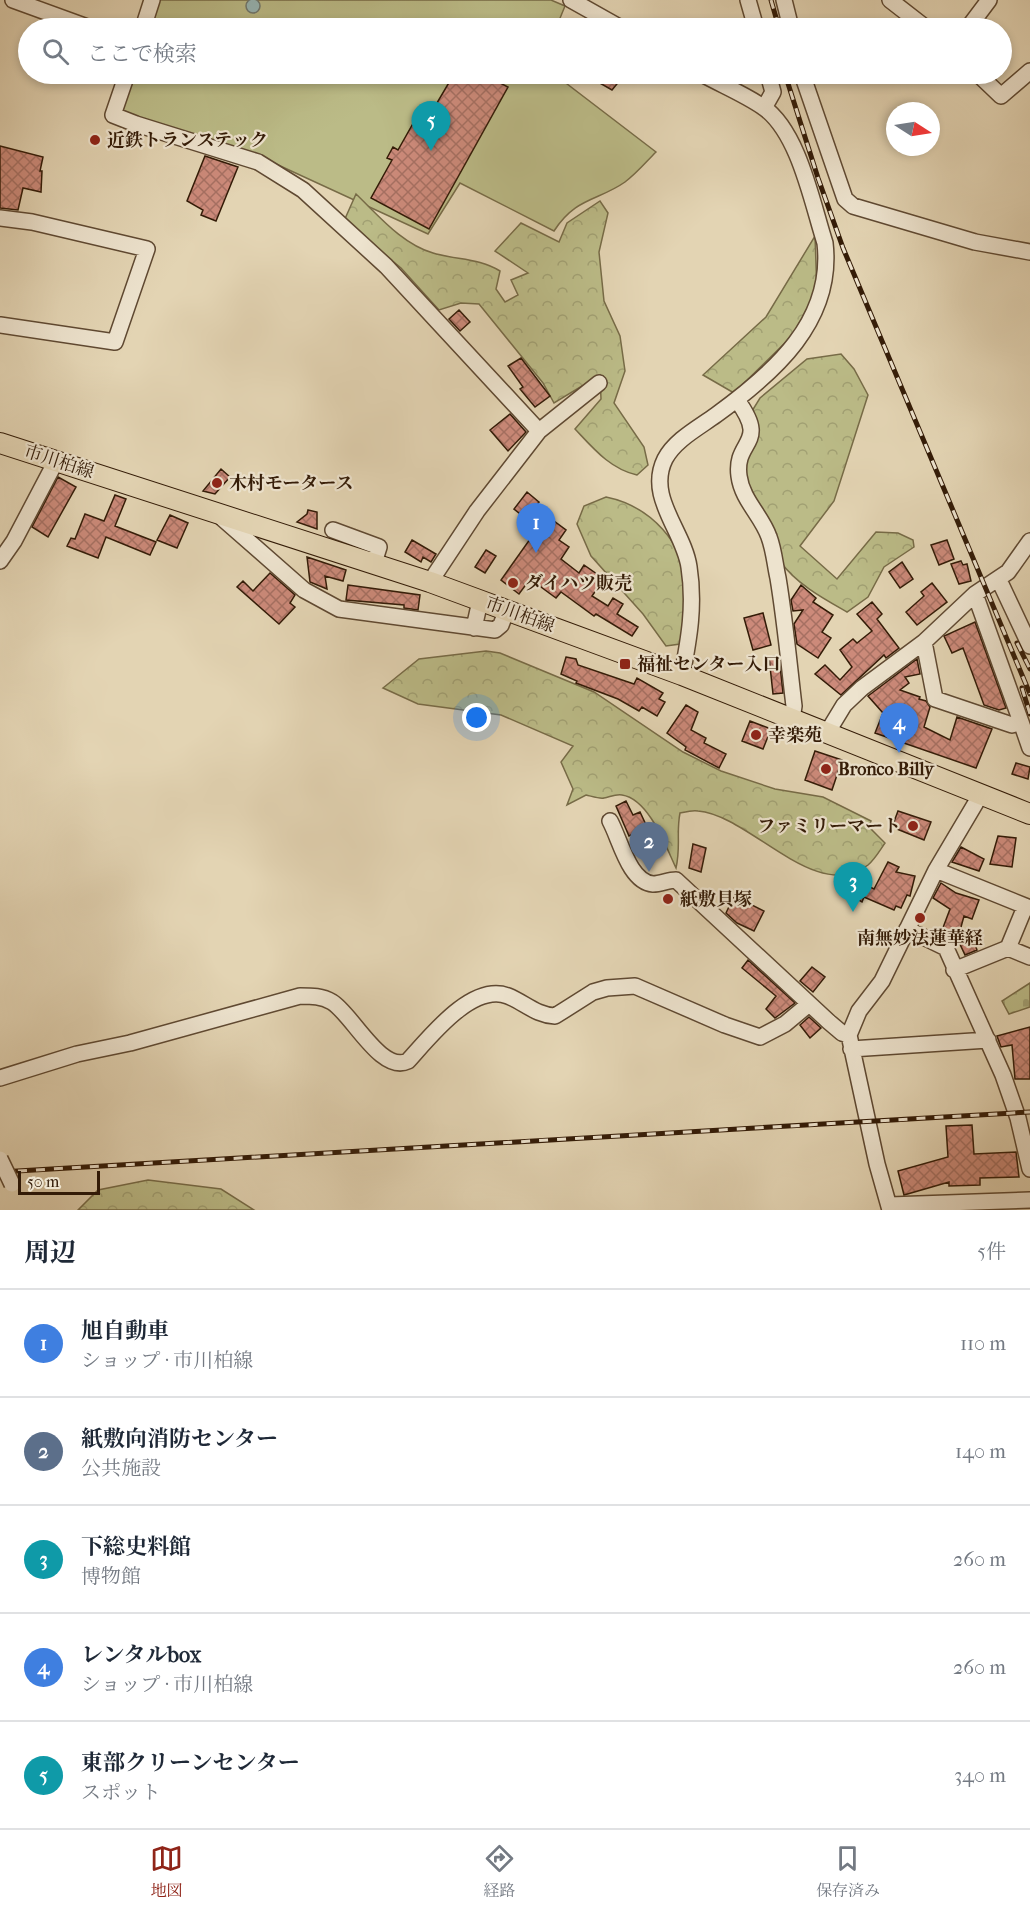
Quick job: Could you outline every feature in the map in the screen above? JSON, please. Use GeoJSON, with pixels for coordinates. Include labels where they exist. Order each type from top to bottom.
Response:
{"type":"FeatureCollection","features":[{"type":"Feature","properties":{"kind":"main road","name":"市川柏線"},"geometry":{"type":"LineString","coordinates":[[0,443],[374,563],[507,609],[682,675],[1030,813]]}},
{"type":"Feature","properties":{"kind":"street"},"geometry":{"type":"LineString","coordinates":[[13,0],[62,18]]}},
{"type":"Feature","properties":{"kind":"street"},"geometry":{"type":"LineString","coordinates":[[146,18],[152,0]]}},
{"type":"Feature","properties":{"kind":"street"},"geometry":{"type":"LineString","coordinates":[[571,0],[599,7],[611,18]]}},
{"type":"Feature","properties":{"kind":"street"},"geometry":{"type":"LineString","coordinates":[[748,0],[753,18]]}},
{"type":"Feature","properties":{"kind":"street"},"geometry":{"type":"LineString","coordinates":[[784,0],[788,18]]}},
{"type":"Feature","properties":{"kind":"street"},"geometry":{"type":"LineString","coordinates":[[892,0],[914,18]]}},
{"type":"Feature","properties":{"kind":"street"},"geometry":{"type":"LineString","coordinates":[[976,18],[989,0]]}},
{"type":"Feature","properties":{"kind":"street"},"geometry":{"type":"LineString","coordinates":[[988,84],[1001,96],[1030,71]]}},
{"type":"Feature","properties":{"kind":"street"},"geometry":{"type":"LineString","coordinates":[[124,84],[113,115],[258,162],[303,190],[386,266],[539,431]]}},
{"type":"Feature","properties":{"kind":"street"},"geometry":{"type":"LineString","coordinates":[[682,675],[692,630],[692,590],[689,563],[660,492],[659,478],[665,460],[677,443],[736,400],[772,369],[804,330],[819,306],[825,281],[825,243],[793,146],[781,125],[764,108],[720,84]]}},
{"type":"Feature","properties":{"kind":"street"},"geometry":{"type":"LineString","coordinates":[[764,108],[773,92],[771,84]]}},
{"type":"Feature","properties":{"kind":"street"},"geometry":{"type":"LineString","coordinates":[[805,84],[845,199],[853,206],[975,242],[1030,252]]}},
{"type":"Feature","properties":{"kind":"street"},"geometry":{"type":"LineString","coordinates":[[0,219],[32,222],[147,249],[115,342],[0,325]]}},
{"type":"Feature","properties":{"kind":"street"},"geometry":{"type":"LineString","coordinates":[[430,582],[477,511],[539,431],[599,383]]}},
{"type":"Feature","properties":{"kind":"street"},"geometry":{"type":"LineString","coordinates":[[736,400],[752,424],[752,433],[740,460],[738,474],[742,490],[769,537],[780,591],[794,706],[792,719]]}},
{"type":"Feature","properties":{"kind":"street"},"geometry":{"type":"LineString","coordinates":[[0,561],[14,540],[56,461]]}},
{"type":"Feature","properties":{"kind":"street"},"geometry":{"type":"LineString","coordinates":[[209,510],[255,545],[304,590],[332,606],[362,613],[474,628],[499,629],[507,609]]}},
{"type":"Feature","properties":{"kind":"street"},"geometry":{"type":"LineString","coordinates":[[333,530],[379,547],[374,563]]}},
{"type":"Feature","properties":{"kind":"street"},"geometry":{"type":"LineString","coordinates":[[827,733],[844,705],[862,688],[924,642],[975,594],[999,580],[1008,572],[1030,541]]}},
{"type":"Feature","properties":{"kind":"street"},"geometry":{"type":"LineString","coordinates":[[999,580],[1030,646]]}},
{"type":"Feature","properties":{"kind":"street"},"geometry":{"type":"LineString","coordinates":[[975,594],[1030,748]]}},
{"type":"Feature","properties":{"kind":"street"},"geometry":{"type":"LineString","coordinates":[[474,628],[478,609]]}},
{"type":"Feature","properties":{"kind":"street"},"geometry":{"type":"LineString","coordinates":[[924,642],[935,699],[1012,725],[1021,722]]}},
{"type":"Feature","properties":{"kind":"street"},"geometry":{"type":"LineString","coordinates":[[981,794],[936,870],[882,981],[859,1011],[850,1042],[877,1164],[890,1208],[1030,1200]]}},
{"type":"Feature","properties":{"kind":"street"},"geometry":{"type":"LineString","coordinates":[[610,821],[630,865],[642,880],[656,884],[676,880],[850,1042],[988,1040]]}},
{"type":"Feature","properties":{"kind":"street"},"geometry":{"type":"LineString","coordinates":[[936,870],[1028,908],[1008,948],[954,970]]}},
{"type":"Feature","properties":{"kind":"street"},"geometry":{"type":"LineString","coordinates":[[907,929],[946,948],[1011,1095],[1030,1168]]}},
{"type":"Feature","properties":{"kind":"street"},"geometry":{"type":"LineString","coordinates":[[1008,948],[1030,957]]}},
{"type":"Feature","properties":{"kind":"street"},"geometry":{"type":"LineString","coordinates":[[0,1078],[77,1053],[130,1043],[300,996],[316,995],[330,1000],[343,1010],[357,1030],[380,1053],[394,1064],[401,1065],[408,1061],[462,1007],[486,996],[507,996],[535,1011],[555,1016],[593,992],[607,988],[635,986],[725,1025],[760,1036],[785,1024],[809,1004]]}},
{"type":"Feature","properties":{"kind":"street"},"geometry":{"type":"LineString","coordinates":[[0,1159],[12,1184]]}},
{"type":"Feature","properties":{"kind":"green space"},"geometry":{"type":"Polygon","coordinates":[[[157,0],[551,0],[565,6],[560,18],[151,18],[157,0]]]}},
{"type":"Feature","properties":{"kind":"green space"},"geometry":{"type":"Polygon","coordinates":[[[127,84],[567,84],[656,152],[625,182],[579,206],[562,220],[554,231],[460,183],[428,234],[263,158],[124,116],[119,106],[127,84]]]}},
{"type":"Feature","properties":{"kind":"green space"},"geometry":{"type":"Polygon","coordinates":[[[356,194],[401,236],[422,249],[484,264],[500,271],[496,289],[505,302],[518,295],[511,280],[528,273],[495,251],[521,223],[559,242],[567,223],[600,201],[608,213],[599,252],[604,301],[620,336],[625,371],[614,403],[644,447],[648,465],[637,475],[618,468],[603,457],[575,429],[601,399],[600,375],[554,403],[543,383],[479,304],[461,303],[439,310],[401,268],[344,221],[356,194]]]}},
{"type":"Feature","properties":{"kind":"green space"},"geometry":{"type":"Polygon","coordinates":[[[815,236],[817,293],[792,336],[734,393],[703,375],[766,317],[815,236]]]}},
{"type":"Feature","properties":{"kind":"green space"},"geometry":{"type":"Polygon","coordinates":[[[841,354],[854,369],[868,395],[834,501],[800,546],[837,579],[876,532],[898,533],[913,540],[914,547],[884,567],[868,597],[847,612],[802,584],[780,561],[774,551],[754,495],[742,475],[752,411],[760,398],[807,359],[841,354]]]}},
{"type":"Feature","properties":{"kind":"green space"},"geometry":{"type":"Polygon","coordinates":[[[606,497],[637,509],[651,518],[673,542],[685,573],[687,590],[680,644],[666,646],[643,614],[591,556],[577,524],[584,506],[606,497]]]}},
{"type":"Feature","properties":{"kind":"green space"},"geometry":{"type":"Polygon","coordinates":[[[486,651],[500,653],[594,692],[683,752],[721,771],[775,789],[823,797],[871,821],[869,827],[885,843],[868,865],[848,874],[827,874],[805,867],[718,816],[691,811],[680,813],[676,868],[655,825],[648,814],[632,798],[622,795],[597,798],[586,795],[567,805],[573,789],[561,762],[573,746],[501,715],[418,704],[383,688],[419,659],[486,651]]]}},
{"type":"Feature","properties":{"kind":"green space"},"geometry":{"type":"Polygon","coordinates":[[[1030,983],[1030,1007],[1009,1014],[1002,1001],[1030,983]]]}},
{"type":"Feature","properties":{"kind":"green space"},"geometry":{"type":"Polygon","coordinates":[[[148,1180],[221,1189],[254,1210],[78,1210],[98,1190],[148,1180]]]}},
{"type":"Feature","properties":{"kind":"water"},"geometry":{"type":"Polygon","coordinates":[[[253,-1],[258,1],[260,6],[258,11],[253,13],[248,11],[246,6],[248,1],[253,-1]]]}},
{"type":"Feature","properties":{"kind":"building"},"geometry":{"type":"Polygon","coordinates":[[[448,84],[502,84],[508,87],[429,229],[371,198],[392,160],[387,158],[393,147],[398,150],[415,120],[424,125],[448,84]]]}},
{"type":"Feature","properties":{"kind":"building"},"geometry":{"type":"Polygon","coordinates":[[[602,84],[617,84],[612,90],[602,84]]]}},
{"type":"Feature","properties":{"kind":"building"},"geometry":{"type":"Polygon","coordinates":[[[0,146],[43,157],[40,171],[42,171],[41,192],[23,188],[18,210],[0,208],[0,146]]]}},
{"type":"Feature","properties":{"kind":"building"},"geometry":{"type":"Polygon","coordinates":[[[205,156],[238,167],[216,221],[201,215],[203,210],[187,201],[205,156]]]}},
{"type":"Feature","properties":{"kind":"building"},"geometry":{"type":"Polygon","coordinates":[[[459,310],[470,322],[460,331],[449,319],[459,310]]]}},
{"type":"Feature","properties":{"kind":"building"},"geometry":{"type":"Polygon","coordinates":[[[521,358],[550,396],[535,407],[520,389],[523,387],[508,366],[521,358]]]}},
{"type":"Feature","properties":{"kind":"building"},"geometry":{"type":"Polygon","coordinates":[[[510,414],[526,432],[508,451],[490,430],[510,414]]]}},
{"type":"Feature","properties":{"kind":"building"},"geometry":{"type":"Polygon","coordinates":[[[221,469],[230,477],[215,494],[203,491],[221,469]]]}},
{"type":"Feature","properties":{"kind":"building"},"geometry":{"type":"Polygon","coordinates":[[[58,477],[76,487],[48,537],[32,527],[58,477]]]}},
{"type":"Feature","properties":{"kind":"building"},"geometry":{"type":"Polygon","coordinates":[[[527,492],[539,502],[535,507],[566,530],[559,540],[569,547],[561,559],[579,573],[584,565],[604,579],[592,596],[608,606],[613,598],[623,604],[617,614],[638,627],[632,636],[596,614],[594,616],[561,592],[556,598],[530,579],[519,594],[501,580],[538,528],[514,509],[527,492]]]}},
{"type":"Feature","properties":{"kind":"building"},"geometry":{"type":"Polygon","coordinates":[[[115,495],[126,499],[115,526],[156,542],[150,555],[106,537],[98,558],[67,546],[71,538],[75,539],[85,514],[104,521],[115,495]]]}},
{"type":"Feature","properties":{"kind":"building"},"geometry":{"type":"Polygon","coordinates":[[[308,510],[317,512],[317,529],[297,522],[307,514],[308,510]]]}},
{"type":"Feature","properties":{"kind":"building"},"geometry":{"type":"Polygon","coordinates":[[[170,515],[188,523],[177,548],[157,540],[170,515]]]}},
{"type":"Feature","properties":{"kind":"building"},"geometry":{"type":"Polygon","coordinates":[[[412,540],[436,554],[431,562],[423,557],[421,562],[405,552],[412,540]]]}},
{"type":"Feature","properties":{"kind":"building"},"geometry":{"type":"Polygon","coordinates":[[[947,540],[954,559],[939,565],[931,545],[947,540]]]}},
{"type":"Feature","properties":{"kind":"building"},"geometry":{"type":"Polygon","coordinates":[[[486,550],[496,556],[485,573],[475,567],[486,550]]]}},
{"type":"Feature","properties":{"kind":"building"},"geometry":{"type":"Polygon","coordinates":[[[307,557],[346,570],[343,581],[325,576],[327,589],[310,582],[307,557]]]}},
{"type":"Feature","properties":{"kind":"building"},"geometry":{"type":"Polygon","coordinates":[[[961,561],[963,565],[967,564],[971,581],[959,584],[951,564],[961,561]]]}},
{"type":"Feature","properties":{"kind":"building"},"geometry":{"type":"Polygon","coordinates":[[[902,562],[913,579],[900,588],[889,572],[902,562]]]}},
{"type":"Feature","properties":{"kind":"building"},"geometry":{"type":"Polygon","coordinates":[[[270,573],[295,595],[290,603],[295,607],[279,624],[237,587],[243,581],[253,591],[270,573]]]}},
{"type":"Feature","properties":{"kind":"building"},"geometry":{"type":"Polygon","coordinates":[[[932,583],[947,602],[917,625],[906,612],[924,596],[921,592],[932,583]]]}},
{"type":"Feature","properties":{"kind":"building"},"geometry":{"type":"Polygon","coordinates":[[[348,585],[420,595],[418,610],[404,608],[404,605],[346,600],[348,585]]]}},
{"type":"Feature","properties":{"kind":"building"},"geometry":{"type":"Polygon","coordinates":[[[801,585],[816,598],[813,602],[833,615],[822,632],[831,638],[818,658],[797,644],[794,624],[803,610],[793,611],[791,600],[801,585]]]}},
{"type":"Feature","properties":{"kind":"building"},"geometry":{"type":"Polygon","coordinates":[[[872,602],[882,614],[877,619],[899,648],[886,658],[884,655],[841,695],[815,674],[825,665],[840,680],[852,667],[840,650],[853,639],[857,643],[872,631],[857,614],[872,602]]]}},
{"type":"Feature","properties":{"kind":"building"},"geometry":{"type":"Polygon","coordinates":[[[763,613],[771,645],[753,650],[744,618],[763,613]]]}},
{"type":"Feature","properties":{"kind":"building"},"geometry":{"type":"Polygon","coordinates":[[[975,622],[1006,708],[999,710],[984,705],[963,648],[952,653],[944,636],[975,622]]]}},
{"type":"Feature","properties":{"kind":"building"},"geometry":{"type":"Polygon","coordinates":[[[779,656],[783,693],[773,694],[769,657],[779,656]]]}},
{"type":"Feature","properties":{"kind":"building"},"geometry":{"type":"Polygon","coordinates":[[[566,657],[576,659],[578,665],[634,684],[637,678],[663,693],[659,699],[665,702],[657,716],[642,707],[639,711],[618,699],[576,683],[577,681],[561,674],[566,657]]]}},
{"type":"Feature","properties":{"kind":"building"},"geometry":{"type":"Polygon","coordinates":[[[917,659],[920,674],[905,677],[909,683],[900,690],[920,697],[919,699],[926,701],[930,707],[924,727],[950,740],[957,717],[992,729],[976,768],[875,733],[883,713],[868,696],[917,659]]]}},
{"type":"Feature","properties":{"kind":"building"},"geometry":{"type":"Polygon","coordinates":[[[686,705],[698,712],[691,730],[706,738],[704,743],[726,754],[719,768],[685,750],[686,747],[667,733],[686,705]]]}},
{"type":"Feature","properties":{"kind":"building","name":"幸楽苑"},"geometry":{"type":"Polygon","coordinates":[[[750,721],[771,729],[763,749],[742,741],[750,721]]]}},
{"type":"Feature","properties":{"kind":"building"},"geometry":{"type":"Polygon","coordinates":[[[815,751],[842,760],[832,790],[805,780],[815,751]]]}},
{"type":"Feature","properties":{"kind":"building"},"geometry":{"type":"Polygon","coordinates":[[[1016,763],[1030,767],[1028,779],[1012,774],[1016,763]]]}},
{"type":"Feature","properties":{"kind":"building"},"geometry":{"type":"Polygon","coordinates":[[[626,801],[633,815],[640,812],[647,827],[629,836],[616,806],[626,801]]]}},
{"type":"Feature","properties":{"kind":"building"},"geometry":{"type":"Polygon","coordinates":[[[898,811],[931,822],[924,840],[892,827],[898,811]]]}},
{"type":"Feature","properties":{"kind":"building"},"geometry":{"type":"Polygon","coordinates":[[[998,836],[1016,838],[1012,867],[990,864],[998,836]]]}},
{"type":"Feature","properties":{"kind":"building"},"geometry":{"type":"Polygon","coordinates":[[[693,844],[706,848],[701,872],[689,868],[693,844]]]}},
{"type":"Feature","properties":{"kind":"building"},"geometry":{"type":"Polygon","coordinates":[[[961,847],[984,859],[979,871],[952,862],[961,847]]]}},
{"type":"Feature","properties":{"kind":"building"},"geometry":{"type":"Polygon","coordinates":[[[888,862],[899,867],[896,872],[915,876],[910,896],[907,895],[901,908],[896,906],[894,910],[864,897],[862,902],[842,890],[847,881],[850,882],[852,878],[874,889],[888,862]]]}},
{"type":"Feature","properties":{"kind":"building"},"geometry":{"type":"Polygon","coordinates":[[[941,883],[956,893],[979,900],[972,919],[964,916],[958,938],[941,933],[950,909],[933,898],[941,883]]]}},
{"type":"Feature","properties":{"kind":"building"},"geometry":{"type":"Polygon","coordinates":[[[734,896],[764,911],[754,931],[737,923],[726,913],[734,896]]]}},
{"type":"Feature","properties":{"kind":"building"},"geometry":{"type":"Polygon","coordinates":[[[972,936],[977,950],[965,955],[959,942],[972,936]]]}},
{"type":"Feature","properties":{"kind":"building"},"geometry":{"type":"Polygon","coordinates":[[[748,960],[795,1003],[775,1018],[766,1009],[776,996],[742,968],[748,960]]]}},
{"type":"Feature","properties":{"kind":"building"},"geometry":{"type":"Polygon","coordinates":[[[812,967],[825,977],[813,992],[800,981],[812,967]]]}},
{"type":"Feature","properties":{"kind":"building"},"geometry":{"type":"Polygon","coordinates":[[[809,1017],[821,1028],[810,1038],[800,1025],[809,1017]]]}},
{"type":"Feature","properties":{"kind":"building"},"geometry":{"type":"Polygon","coordinates":[[[1030,1027],[1030,1079],[1015,1079],[1012,1045],[1001,1047],[997,1036],[1030,1027]]]}},
{"type":"Feature","properties":{"kind":"building"},"geometry":{"type":"Polygon","coordinates":[[[972,1125],[974,1154],[1016,1152],[1019,1177],[980,1178],[980,1185],[949,1186],[949,1182],[904,1195],[898,1171],[948,1157],[946,1126],[972,1125]]]}},
{"type":"Feature","properties":{"kind":"railway"},"geometry":{"type":"LineString","coordinates":[[771,0],[776,18]]}},
{"type":"Feature","properties":{"kind":"railway"},"geometry":{"type":"LineString","coordinates":[[788,84],[843,248],[1030,694]]}},
{"type":"Feature","properties":{"kind":"railway"},"geometry":{"type":"LineString","coordinates":[[1017,643],[1030,669]]}},
{"type":"Feature","properties":{"kind":"railway"},"geometry":{"type":"LineString","coordinates":[[1022,688],[1030,714]]}},
{"type":"Feature","properties":{"kind":"railway"},"geometry":{"type":"LineString","coordinates":[[0,1172],[1030,1112]]}},
{"type":"Feature","properties":{"kind":"place","name":"近鉄トランステック"},"geometry":{"type":"Point","coordinates":[95,140]}},
{"type":"Feature","properties":{"kind":"place","name":"東部クリーンセンター"},"geometry":{"type":"Point","coordinates":[431,151]}},
{"type":"Feature","properties":{"kind":"place","name":"木村モータース"},"geometry":{"type":"Point","coordinates":[217,483]}},
{"type":"Feature","properties":{"kind":"place","name":"旭自動車"},"geometry":{"type":"Point","coordinates":[536,553]}},
{"type":"Feature","properties":{"kind":"place","name":"ダイハツ販売"},"geometry":{"type":"Point","coordinates":[513,583]}},
{"type":"Feature","properties":{"kind":"place","name":"福祉センター入口"},"geometry":{"type":"Point","coordinates":[625,664]}},
{"type":"Feature","properties":{"kind":"place","name":"幸楽苑"},"geometry":{"type":"Point","coordinates":[756,735]}},
{"type":"Feature","properties":{"kind":"place","name":"レンタルbox"},"geometry":{"type":"Point","coordinates":[899,753]}},
{"type":"Feature","properties":{"kind":"place","name":"Bronco Billy"},"geometry":{"type":"Point","coordinates":[826,769]}},
{"type":"Feature","properties":{"kind":"place","name":"ファミリーマート"},"geometry":{"type":"Point","coordinates":[913,826]}},
{"type":"Feature","properties":{"kind":"place","name":"紙敷向消防センター"},"geometry":{"type":"Point","coordinates":[649,872]}},
{"type":"Feature","properties":{"kind":"place","name":"紙敷貝塚"},"geometry":{"type":"Point","coordinates":[668,899]}},
{"type":"Feature","properties":{"kind":"place","name":"下総史料館"},"geometry":{"type":"Point","coordinates":[853,912]}},
{"type":"Feature","properties":{"kind":"place","name":"南無妙法蓮華経"},"geometry":{"type":"Point","coordinates":[920,918]}}]}
